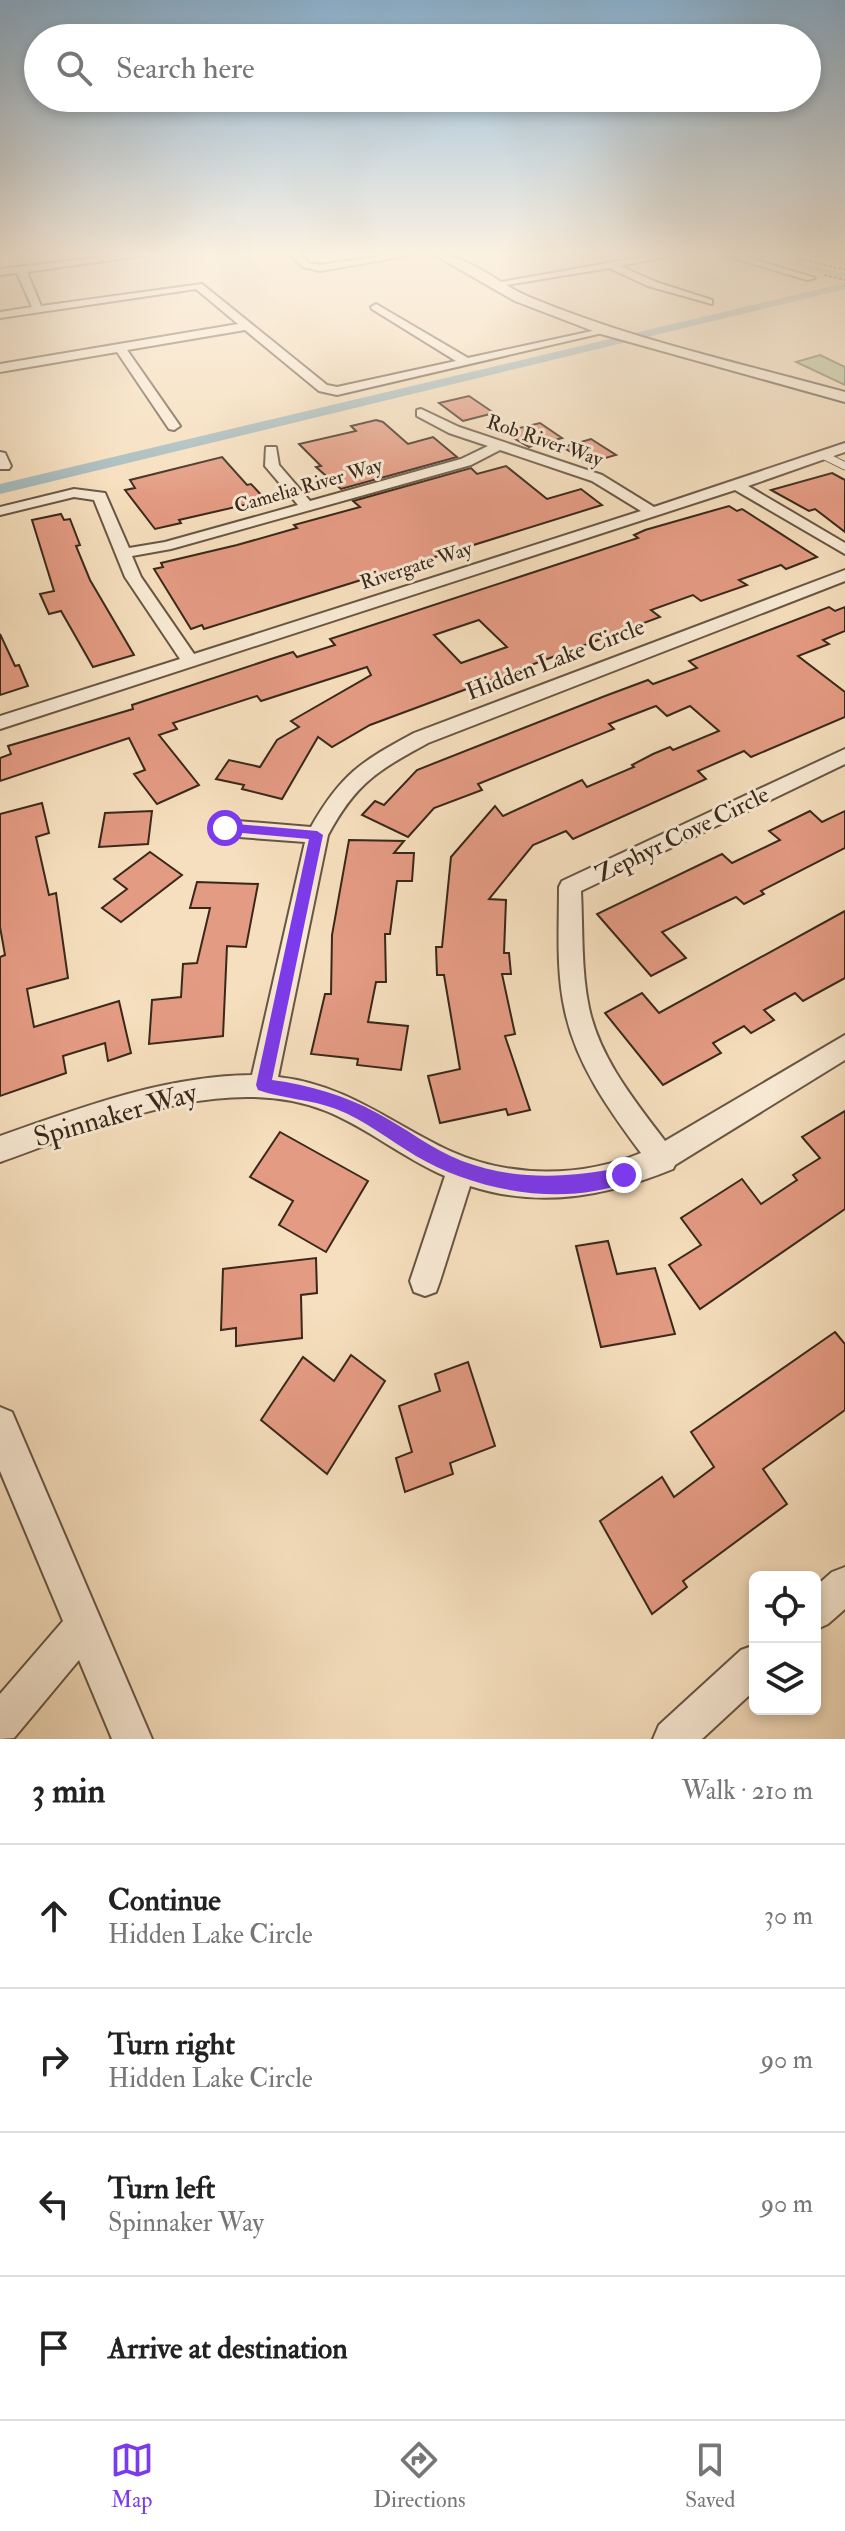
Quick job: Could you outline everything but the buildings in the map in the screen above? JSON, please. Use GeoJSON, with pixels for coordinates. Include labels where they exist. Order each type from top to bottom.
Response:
{"type":"FeatureCollection","features":[{"type":"Feature","properties":{"kind":"street"},"geometry":{"type":"LineString","coordinates":[[0,368],[194,335]]}},
{"type":"Feature","properties":{"kind":"street"},"geometry":{"type":"LineString","coordinates":[[259,335],[330,390],[349,390],[603,335]]}},
{"type":"Feature","properties":{"kind":"street"},"geometry":{"type":"LineString","coordinates":[[422,335],[467,363]]}},
{"type":"Feature","properties":{"kind":"street"},"geometry":{"type":"LineString","coordinates":[[620,335],[845,397]]}},
{"type":"Feature","properties":{"kind":"street"},"geometry":{"type":"LineString","coordinates":[[120,348],[174,426]]}},
{"type":"Feature","properties":{"kind":"street","name":"Rob River Way"},"geometry":{"type":"LineString","coordinates":[[421,413],[443,426],[597,478],[653,512]]}},
{"type":"Feature","properties":{"kind":"street","name":"Camelia River Way"},"geometry":{"type":"LineString","coordinates":[[124,553],[166,546],[466,462],[499,445]]}},
{"type":"Feature","properties":{"kind":"street","name":"Rivergate Way"},"geometry":{"type":"LineString","coordinates":[[0,723],[845,447]]}},
{"type":"Feature","properties":{"kind":"street"},"geometry":{"type":"LineString","coordinates":[[271,450],[272,466],[307,506]]}},
{"type":"Feature","properties":{"kind":"street"},"geometry":{"type":"LineString","coordinates":[[736,485],[845,549]]}},
{"type":"Feature","properties":{"kind":"street"},"geometry":{"type":"LineString","coordinates":[[0,511],[74,493],[93,493],[104,500],[133,577],[190,661]]}},
{"type":"Feature","properties":{"kind":"street","name":"Hidden Lake Circle"},"geometry":{"type":"LineString","coordinates":[[263,1085],[317,835],[337,799],[355,779],[401,747],[845,575]]}},
{"type":"Feature","properties":{"kind":"street","name":"Zephyr Cove Circle"},"geometry":{"type":"LineString","coordinates":[[663,1160],[616,1097],[595,1060],[581,1024],[573,989],[570,887],[845,756]]}},
{"type":"Feature","properties":{"kind":"street"},"geometry":{"type":"LineString","coordinates":[[225,828],[317,835]]}},
{"type":"Feature","properties":{"kind":"street","name":"Spinnaker Way"},"geometry":{"type":"LineString","coordinates":[[0,1149],[161,1095],[197,1088],[263,1085],[301,1091],[339,1103],[372,1118],[423,1152],[461,1169],[537,1185],[582,1184],[624,1175],[663,1160],[845,1046]]}},
{"type":"Feature","properties":{"kind":"street"},"geometry":{"type":"LineString","coordinates":[[425,1281],[461,1169]]}},
{"type":"Feature","properties":{"kind":"street"},"geometry":{"type":"LineString","coordinates":[[0,1424],[132,1739]]}},
{"type":"Feature","properties":{"kind":"street"},"geometry":{"type":"LineString","coordinates":[[821,1606],[845,1585]]}},
{"type":"Feature","properties":{"kind":"street"},"geometry":{"type":"LineString","coordinates":[[0,1724],[83,1626]]}},
{"type":"Feature","properties":{"kind":"street"},"geometry":{"type":"LineString","coordinates":[[673,1739],[749,1669]]}},
{"type":"Feature","properties":{"kind":"lane"},"geometry":{"type":"LineString","coordinates":[[825,456],[845,466]]}},
{"type":"Feature","properties":{"kind":"green space"},"geometry":{"type":"Polygon","coordinates":[[[820,355],[845,367],[845,385],[796,362],[820,355]]]}},
{"type":"Feature","properties":{"kind":"waterway"},"geometry":{"type":"LineString","coordinates":[[0,489],[640,335]]}},
{"type":"Feature","properties":{"kind":"route"},"geometry":{"type":"LineString","coordinates":[[225,828],[317,835],[263,1085],[301,1091],[339,1103],[372,1118],[423,1152],[461,1169],[493,1178],[537,1185],[582,1184],[624,1175]]}}]}
